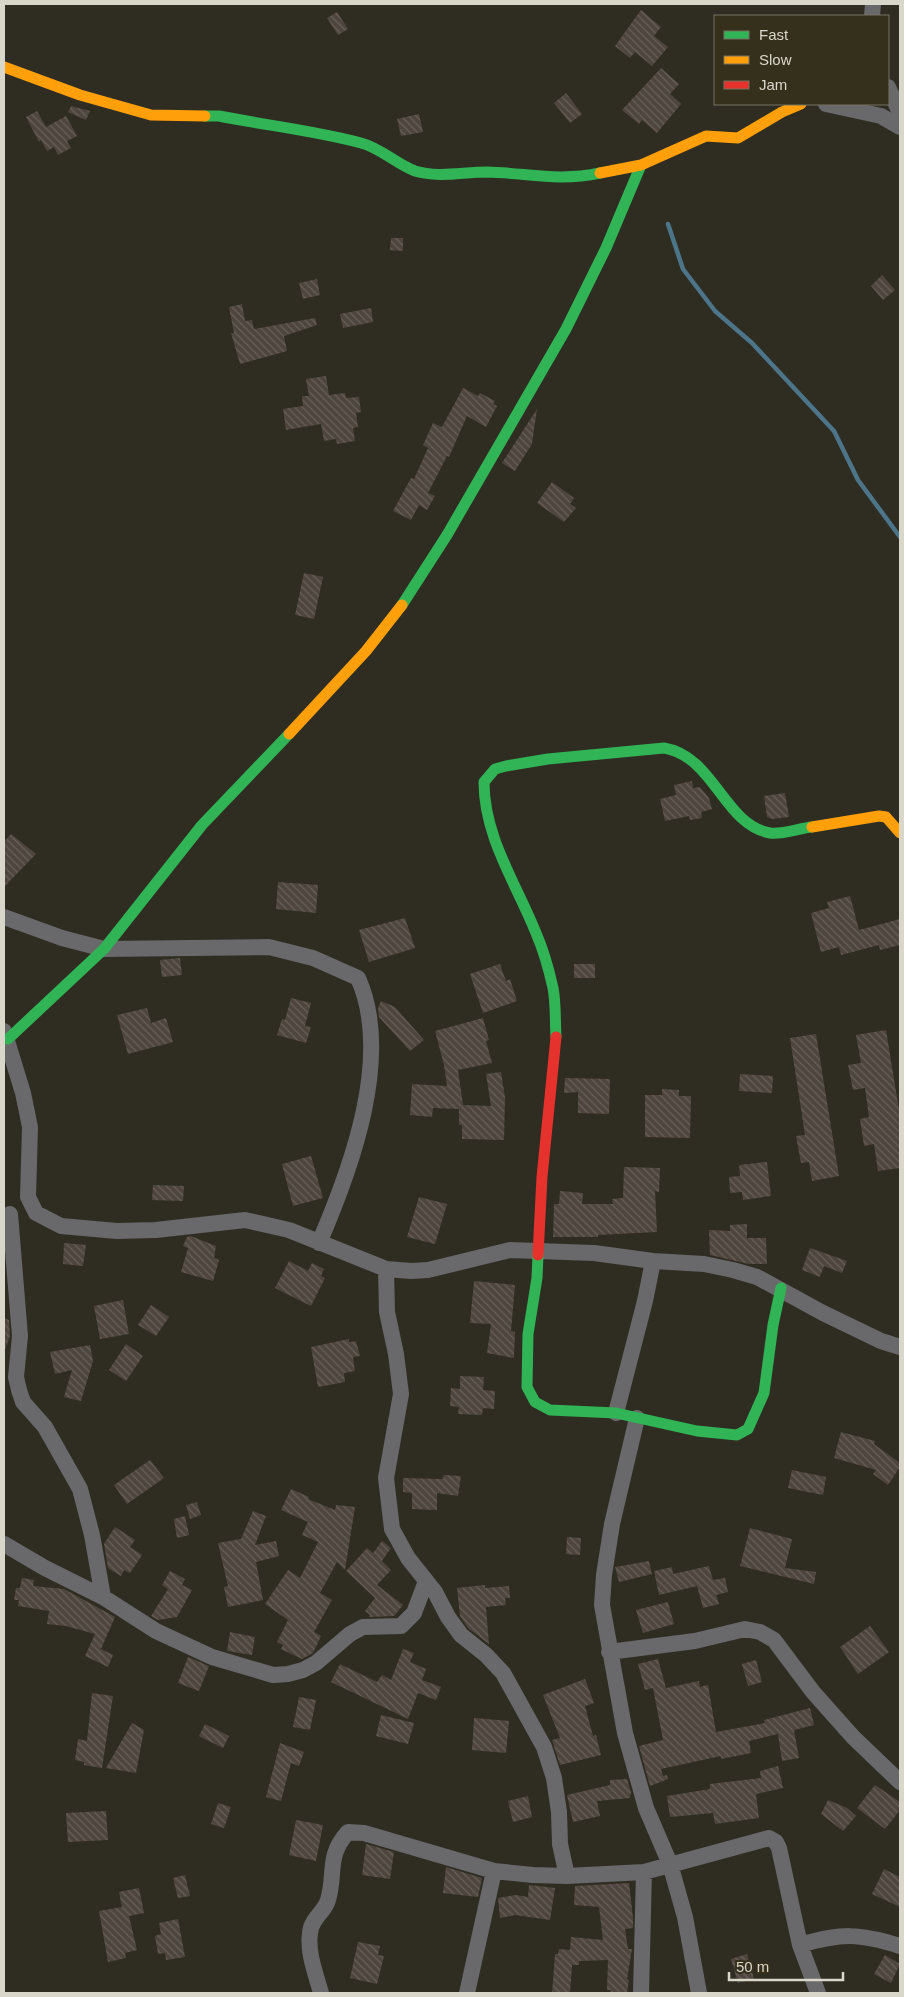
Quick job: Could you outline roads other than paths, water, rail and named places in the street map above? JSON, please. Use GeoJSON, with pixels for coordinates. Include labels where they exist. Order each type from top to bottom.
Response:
{"type":"FeatureCollection","features":[{"type":"Feature","properties":{"kind":"street"},"geometry":{"type":"LineString","coordinates":[[4,67],[80,94],[151,115],[219,116],[362,143],[385,153],[413,170],[432,175],[487,172],[548,178],[580,177],[641,165],[706,136],[738,138],[782,112],[799,105]]}},
{"type":"Feature","properties":{"kind":"street"},"geometry":{"type":"LineString","coordinates":[[889,89],[900,113]]}},
{"type":"Feature","properties":{"kind":"street"},"geometry":{"type":"LineString","coordinates":[[831,105],[881,116],[900,127]]}},
{"type":"Feature","properties":{"kind":"street"},"geometry":{"type":"LineString","coordinates":[[641,165],[619,221],[566,330],[504,433],[449,534],[418,582],[372,644],[178,853],[153,890],[104,949],[45,1007],[6,1035],[30,1127],[28,1197],[36,1213],[61,1226],[117,1231],[156,1230],[245,1220],[289,1230],[386,1269],[428,1270],[510,1250],[594,1253],[653,1261],[704,1264],[733,1270],[781,1288],[823,1313],[881,1341],[900,1346]]}},
{"type":"Feature","properties":{"kind":"street"},"geometry":{"type":"LineString","coordinates":[[781,1288],[773,1325],[764,1393],[756,1415],[748,1429],[737,1435],[697,1431],[616,1413],[550,1410],[535,1402],[527,1387],[528,1334],[537,1278],[542,1177],[556,1042],[553,988],[536,933],[509,878],[489,819],[484,782],[489,774],[501,768],[548,759],[664,748],[679,751],[690,759],[737,810],[762,831],[771,833],[880,816],[886,817],[900,833]]}},
{"type":"Feature","properties":{"kind":"street"},"geometry":{"type":"LineString","coordinates":[[4,916],[62,938],[104,949],[269,947],[313,958],[358,978],[366,998],[371,1021],[370,1064],[360,1128],[336,1204],[319,1243]]}},
{"type":"Feature","properties":{"kind":"street"},"geometry":{"type":"LineString","coordinates":[[28,1197],[7,1216],[20,1336],[16,1377],[23,1402],[45,1427],[80,1489],[92,1535],[103,1597]]}},
{"type":"Feature","properties":{"kind":"street"},"geometry":{"type":"LineString","coordinates":[[616,1413],[645,1301],[653,1261]]}},
{"type":"Feature","properties":{"kind":"street"},"geometry":{"type":"LineString","coordinates":[[386,1269],[387,1312],[396,1354],[400,1394],[386,1478],[392,1529],[408,1558],[426,1580],[461,1635],[486,1655],[502,1673],[544,1747],[554,1778],[559,1812],[560,1844],[567,1876]]}},
{"type":"Feature","properties":{"kind":"street"},"geometry":{"type":"LineString","coordinates":[[638,1418],[612,1524],[604,1575],[602,1605],[625,1733],[644,1799],[670,1864],[685,1917],[699,1993]]}},
{"type":"Feature","properties":{"kind":"street"},"geometry":{"type":"LineString","coordinates":[[4,1544],[45,1568],[103,1597],[156,1631],[212,1657],[273,1675],[303,1670],[316,1663],[356,1630],[363,1627],[401,1626],[414,1613],[426,1580]]}},
{"type":"Feature","properties":{"kind":"street"},"geometry":{"type":"LineString","coordinates":[[609,1652],[678,1644],[745,1629],[760,1632],[774,1640],[813,1692],[853,1737],[900,1782]]}},
{"type":"Feature","properties":{"kind":"street"},"geometry":{"type":"LineString","coordinates":[[321,1993],[310,1933],[315,1916],[328,1902],[332,1865],[338,1843],[348,1832],[364,1833],[494,1871],[567,1876],[644,1872],[769,1838],[776,1842],[783,1859],[800,1945],[818,1993]]}},
{"type":"Feature","properties":{"kind":"street"},"geometry":{"type":"LineString","coordinates":[[467,1993],[494,1871]]}},
{"type":"Feature","properties":{"kind":"street"},"geometry":{"type":"LineString","coordinates":[[641,1993],[644,1872]]}},
{"type":"Feature","properties":{"kind":"street"},"geometry":{"type":"LineString","coordinates":[[800,1945],[825,1937],[851,1934],[900,1946]]}},
{"type":"Feature","properties":{"kind":"waterway"},"geometry":{"type":"LineString","coordinates":[[668,224],[683,269],[715,311],[752,343],[834,431],[858,480],[900,537]]}}]}
